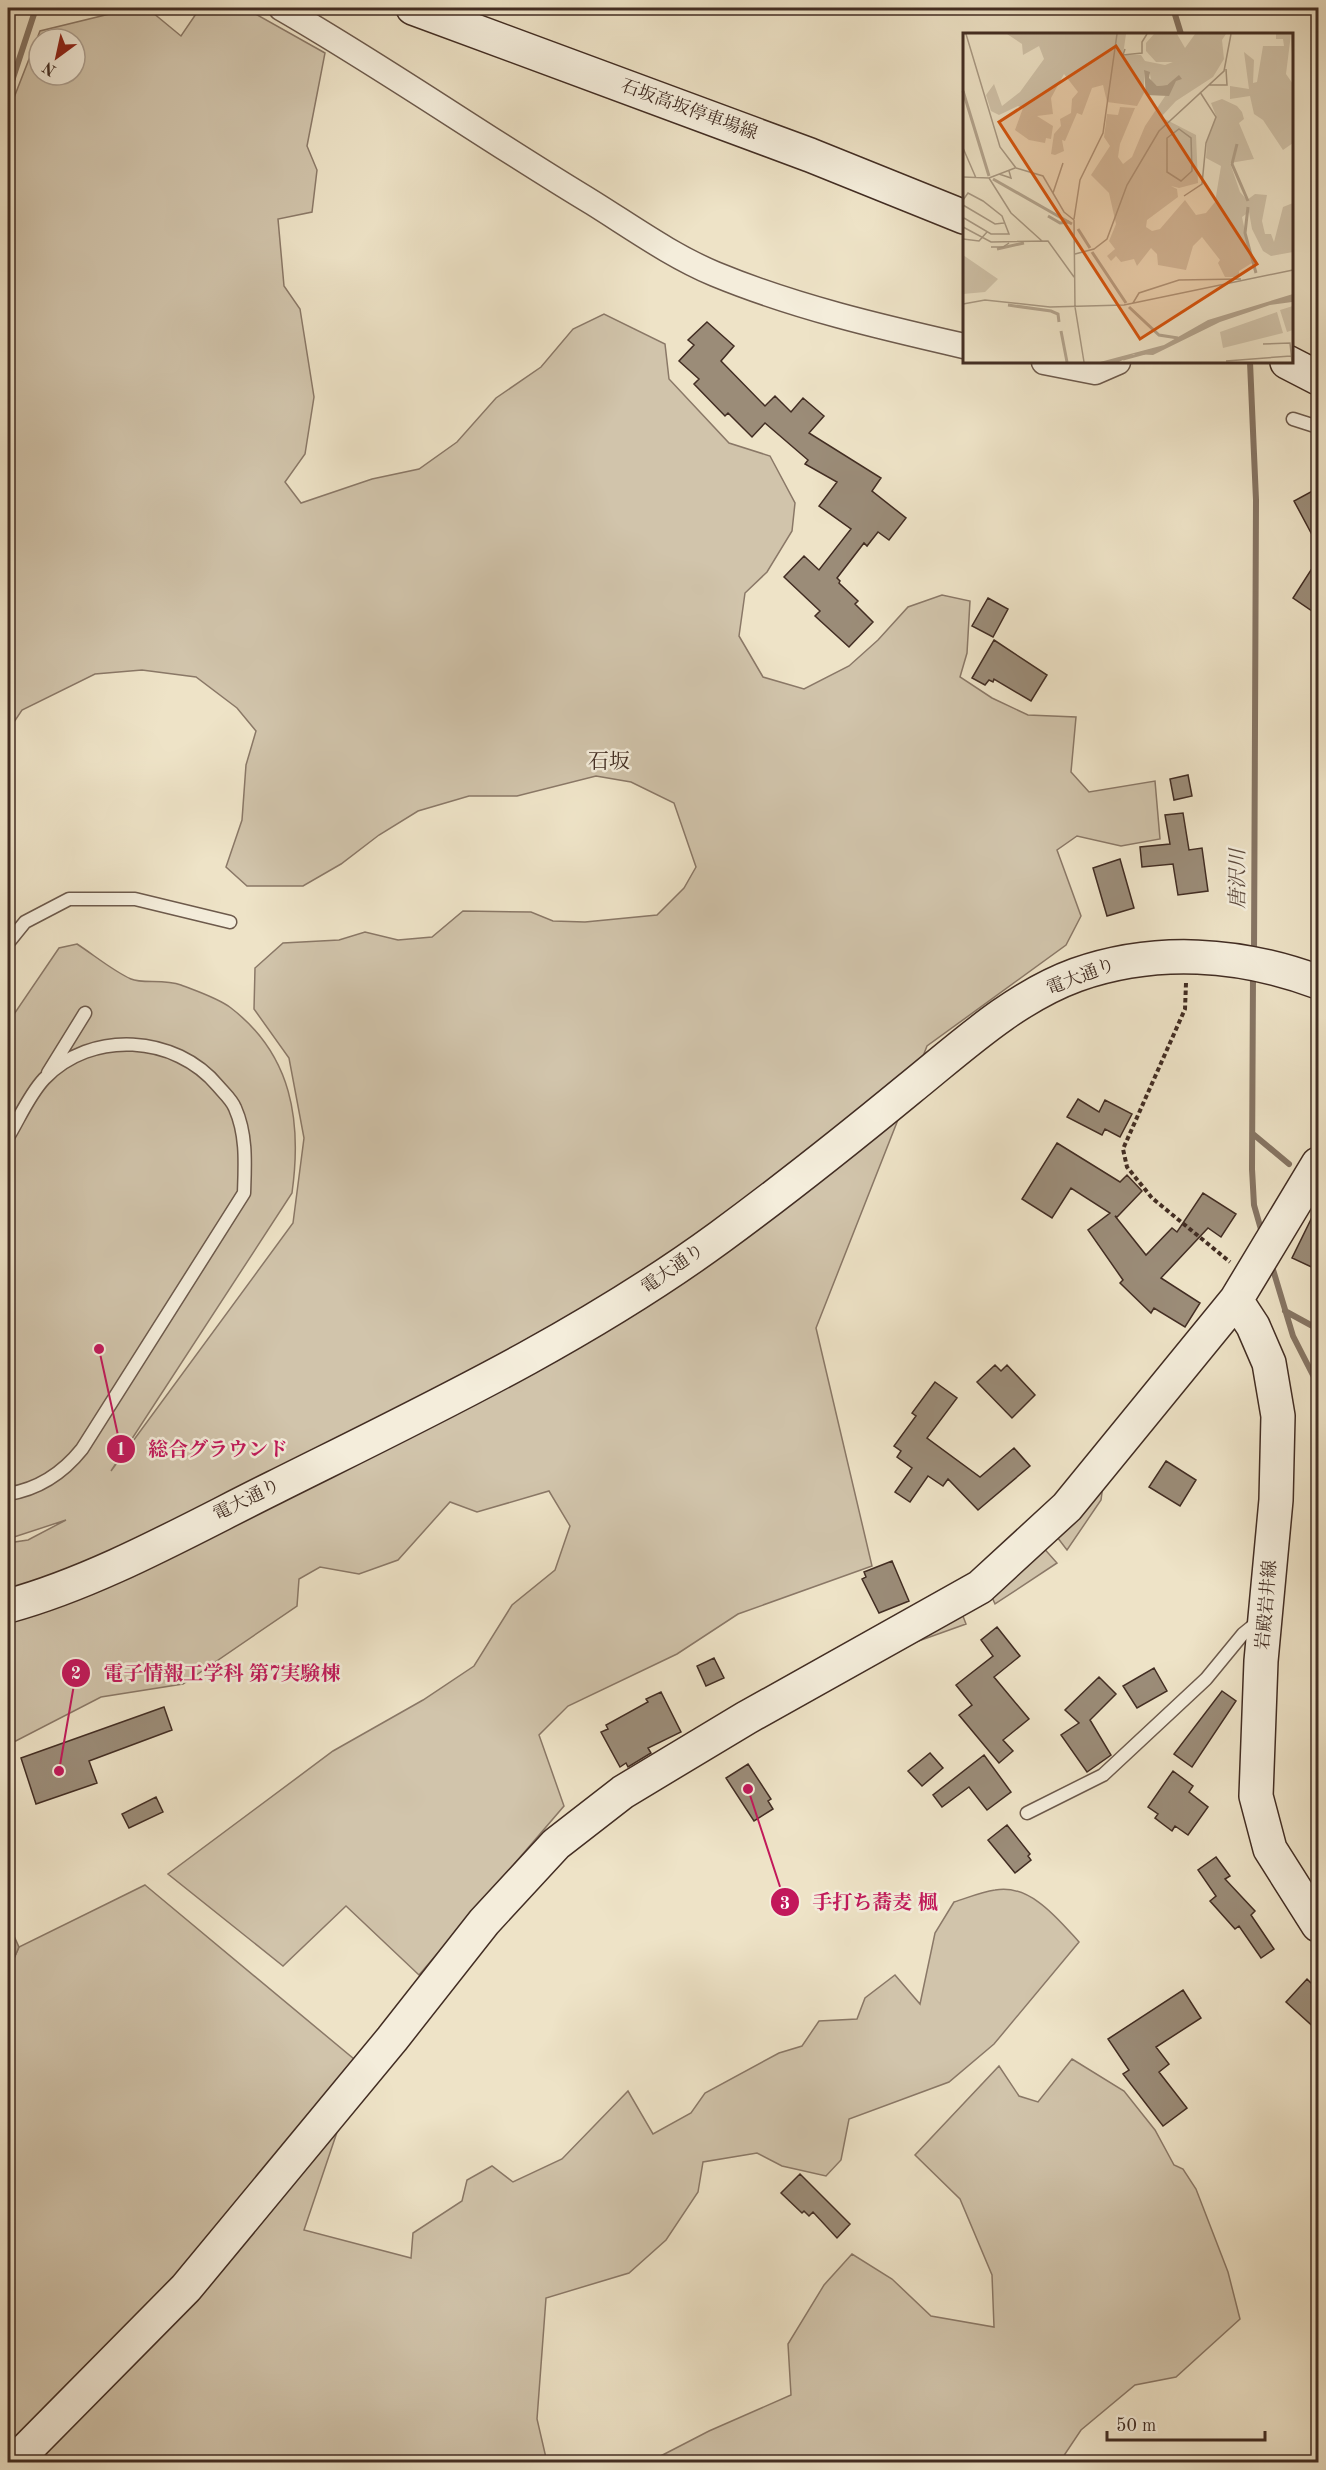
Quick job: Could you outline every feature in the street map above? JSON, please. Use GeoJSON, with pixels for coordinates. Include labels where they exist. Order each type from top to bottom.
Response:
{"type":"FeatureCollection","features":[{"type":"Feature","properties":{"kind":"street"},"geometry":{"type":"LineString","coordinates":[[281,8],[364,55],[531,166],[659,245],[714,274],[795,301],[903,332],[963,345]]}},
{"type":"Feature","properties":{"kind":"street","name":"石坂高坂停車場線"},"geometry":{"type":"LineString","coordinates":[[413,8],[810,155],[963,217]]}},
{"type":"Feature","properties":{"kind":"street"},"geometry":{"type":"LineString","coordinates":[[1049,363],[1095,372],[1116,363]]}},
{"type":"Feature","properties":{"kind":"street"},"geometry":{"type":"LineString","coordinates":[[1289,363],[1318,378]]}},
{"type":"Feature","properties":{"kind":"street","name":"電大通り"},"geometry":{"type":"LineString","coordinates":[[8,1606],[139,1553],[545,1350],[628,1300],[716,1240],[821,1161],[962,1047],[1036,994],[1073,976],[1123,961],[1180,957],[1230,958],[1283,969],[1318,982]]}},
{"type":"Feature","properties":{"kind":"street"},"geometry":{"type":"LineString","coordinates":[[14,2463],[186,2288],[385,2048],[484,1922],[556,1844],[623,1792],[746,1718],[980,1587],[1067,1507],[1241,1290],[1318,1164]]}},
{"type":"Feature","properties":{"kind":"street","name":"岩殿岩井線"},"geometry":{"type":"LineString","coordinates":[[1241,1290],[1269,1364],[1278,1416],[1276,1500],[1266,1615],[1256,1786],[1259,1814],[1264,1833],[1279,1865],[1318,1925]]}},
{"type":"Feature","properties":{"kind":"lane"},"geometry":{"type":"LineString","coordinates":[[1293,419],[1318,426]]}},
{"type":"Feature","properties":{"kind":"lane"},"geometry":{"type":"LineString","coordinates":[[8,943],[25,922],[69,899],[135,899],[230,922]]}},
{"type":"Feature","properties":{"kind":"lane"},"geometry":{"type":"LineString","coordinates":[[8,1137],[85,1013]]}},
{"type":"Feature","properties":{"kind":"lane"},"geometry":{"type":"LineString","coordinates":[[8,1494],[28,1491],[64,1471],[82,1449],[244,1193],[244,1132],[234,1106],[209,1075],[182,1055],[153,1046],[128,1043],[80,1053],[44,1079]]}},
{"type":"Feature","properties":{"kind":"lane"},"geometry":{"type":"LineString","coordinates":[[1027,1813],[1103,1775],[1206,1679],[1243,1634],[1266,1615]]}},
{"type":"Feature","properties":{"kind":"path"},"geometry":{"type":"LineString","coordinates":[[1180,957],[1187,987],[1185,1009],[1124,1149],[1127,1167],[1152,1198],[1235,1266],[1241,1290]]}},
{"type":"Feature","properties":{"kind":"shaded area"},"geometry":{"type":"Polygon","coordinates":[[[134,8],[147,8],[181,36],[200,8],[245,8],[325,53],[307,146],[317,170],[312,212],[278,219],[284,286],[300,309],[314,397],[305,454],[285,482],[301,503],[372,479],[419,469],[457,442],[496,398],[541,367],[573,329],[604,314],[665,344],[669,379],[729,443],[770,456],[795,503],[792,531],[767,572],[745,593],[739,636],[763,677],[804,689],[849,666],[878,640],[908,607],[942,595],[970,601],[967,653],[960,677],[992,698],[1028,715],[1076,717],[1071,772],[1089,792],[1155,781],[1160,839],[1121,846],[1077,836],[1057,850],[1081,916],[1066,945],[927,1046],[816,1328],[872,1566],[738,1614],[677,1654],[568,1706],[539,1735],[564,1806],[419,1975],[346,1906],[283,1966],[168,1874],[333,1751],[423,1700],[474,1666],[512,1605],[555,1570],[570,1526],[549,1491],[477,1512],[450,1502],[398,1560],[359,1574],[320,1567],[299,1579],[297,1606],[183,1684],[101,1697],[8,1745],[8,1672],[12,1672],[8,1668],[8,1543],[28,1540],[66,1520],[8,1539],[8,1023],[59,948],[77,944],[131,979],[181,985],[226,1004],[252,1026],[268,1047],[280,1068],[288,1091],[295,1140],[292,1193],[111,1471],[293,1223],[304,1138],[289,1058],[254,1009],[255,968],[283,943],[339,940],[365,932],[398,940],[432,937],[463,911],[531,912],[553,921],[585,922],[657,915],[684,888],[696,867],[674,803],[631,782],[596,776],[517,796],[469,796],[418,811],[379,835],[341,864],[303,886],[247,886],[226,867],[242,820],[246,765],[256,731],[237,708],[196,677],[142,670],[95,674],[22,710],[8,731],[8,113],[27,64],[27,87],[87,87],[87,27],[56,27],[134,8]]]}},
{"type":"Feature","properties":{"kind":"shaded area"},"geometry":{"type":"Polygon","coordinates":[[[1104,1478],[1101,1500],[1067,1550],[1054,1533],[1104,1478]]]}},
{"type":"Feature","properties":{"kind":"shaded area"},"geometry":{"type":"Polygon","coordinates":[[[1041,1545],[1057,1563],[995,1604],[988,1588],[1041,1545]]]}},
{"type":"Feature","properties":{"kind":"shaded area"},"geometry":{"type":"Polygon","coordinates":[[[961,1611],[966,1624],[899,1648],[961,1611]]]}},
{"type":"Feature","properties":{"kind":"shaded area"},"geometry":{"type":"Polygon","coordinates":[[[145,1885],[360,2064],[304,2230],[411,2258],[413,2233],[462,2201],[467,2180],[492,2166],[513,2182],[562,2159],[628,2091],[653,2134],[691,2113],[705,2093],[779,2053],[802,2046],[819,2021],[857,2019],[865,1998],[895,1975],[920,2004],[935,1933],[954,1902],[995,1890],[1008,1889],[1020,1892],[1043,1905],[1079,1942],[994,2044],[949,2082],[849,2119],[841,2160],[826,2176],[782,2166],[757,2153],[703,2162],[698,2192],[666,2240],[629,2273],[546,2298],[537,2419],[547,2462],[8,2462],[8,1972],[19,1947],[145,1885]]]}},
{"type":"Feature","properties":{"kind":"shaded area"},"geometry":{"type":"Polygon","coordinates":[[[8,1923],[19,1947],[8,1972],[8,1923]]]}},
{"type":"Feature","properties":{"kind":"shaded area"},"geometry":{"type":"Polygon","coordinates":[[[1072,2059],[1124,2091],[1155,2130],[1174,2165],[1183,2169],[1196,2189],[1228,2272],[1240,2319],[1176,2377],[1135,2385],[1081,2430],[1061,2460],[1063,2462],[649,2462],[709,2431],[791,2395],[788,2344],[824,2285],[852,2254],[892,2279],[931,2316],[994,2327],[992,2275],[960,2199],[915,2155],[999,2066],[1019,2096],[1038,2102],[1072,2059]]]}},
{"type":"Feature","properties":{"kind":"building"},"geometry":{"type":"Polygon","coordinates":[[[707,322],[734,346],[721,361],[765,406],[775,396],[791,412],[803,398],[824,416],[809,433],[881,478],[872,491],[906,518],[889,540],[878,532],[867,546],[864,543],[837,578],[839,583],[858,601],[855,604],[873,622],[849,647],[815,616],[820,611],[784,577],[804,556],[819,570],[851,529],[819,506],[837,482],[805,464],[808,460],[765,423],[752,437],[728,413],[725,416],[694,384],[699,379],[679,361],[694,345],[688,340],[707,322]]]}},
{"type":"Feature","properties":{"kind":"building"},"geometry":{"type":"Polygon","coordinates":[[[1318,488],[1318,546],[1294,501],[1318,488]]]}},
{"type":"Feature","properties":{"kind":"building"},"geometry":{"type":"Polygon","coordinates":[[[1318,559],[1318,615],[1293,598],[1318,559]]]}},
{"type":"Feature","properties":{"kind":"building"},"geometry":{"type":"Polygon","coordinates":[[[988,598],[1008,609],[993,637],[972,626],[988,598]]]}},
{"type":"Feature","properties":{"kind":"building"},"geometry":{"type":"Polygon","coordinates":[[[994,640],[1047,675],[1031,701],[994,679],[993,682],[989,680],[985,685],[972,678],[994,640]]]}},
{"type":"Feature","properties":{"kind":"building"},"geometry":{"type":"Polygon","coordinates":[[[1188,775],[1192,796],[1174,800],[1170,779],[1188,775]]]}},
{"type":"Feature","properties":{"kind":"building"},"geometry":{"type":"Polygon","coordinates":[[[1183,813],[1189,850],[1202,848],[1208,891],[1178,895],[1173,864],[1142,867],[1140,847],[1170,844],[1165,815],[1183,813]]]}},
{"type":"Feature","properties":{"kind":"building"},"geometry":{"type":"Polygon","coordinates":[[[1120,859],[1134,908],[1107,916],[1093,868],[1120,859]]]}},
{"type":"Feature","properties":{"kind":"building"},"geometry":{"type":"Polygon","coordinates":[[[1078,1099],[1099,1112],[1105,1100],[1132,1114],[1120,1137],[1105,1129],[1102,1135],[1067,1117],[1078,1099]]]}},
{"type":"Feature","properties":{"kind":"building"},"geometry":{"type":"Polygon","coordinates":[[[1057,1143],[1120,1182],[1127,1175],[1142,1191],[1117,1217],[1115,1216],[1146,1255],[1172,1228],[1177,1232],[1203,1193],[1236,1214],[1221,1237],[1208,1228],[1161,1278],[1200,1303],[1185,1327],[1154,1308],[1151,1313],[1120,1283],[1123,1280],[1088,1230],[1110,1213],[1071,1188],[1052,1218],[1022,1199],[1057,1143]]]}},
{"type":"Feature","properties":{"kind":"building"},"geometry":{"type":"Polygon","coordinates":[[[1318,1205],[1318,1270],[1292,1258],[1318,1205]]]}},
{"type":"Feature","properties":{"kind":"building"},"geometry":{"type":"Polygon","coordinates":[[[995,1365],[1001,1371],[1007,1365],[1035,1395],[1012,1418],[977,1382],[995,1365]]]}},
{"type":"Feature","properties":{"kind":"building"},"geometry":{"type":"Polygon","coordinates":[[[935,1382],[957,1398],[927,1438],[980,1477],[1014,1448],[1030,1466],[978,1510],[948,1479],[943,1486],[928,1476],[910,1502],[895,1492],[912,1468],[897,1457],[901,1451],[894,1446],[916,1416],[912,1413],[935,1382]]]}},
{"type":"Feature","properties":{"kind":"building"},"geometry":{"type":"Polygon","coordinates":[[[1166,1461],[1196,1480],[1180,1506],[1149,1487],[1166,1461]]]}},
{"type":"Feature","properties":{"kind":"building"},"geometry":{"type":"Polygon","coordinates":[[[892,1561],[909,1601],[879,1613],[862,1579],[866,1577],[864,1572],[892,1561]]]}},
{"type":"Feature","properties":{"kind":"building"},"geometry":{"type":"Polygon","coordinates":[[[997,1627],[1020,1656],[994,1677],[1029,1719],[1003,1740],[1013,1751],[999,1763],[959,1715],[972,1705],[956,1685],[993,1656],[981,1640],[997,1627]]]}},
{"type":"Feature","properties":{"kind":"building"},"geometry":{"type":"Polygon","coordinates":[[[714,1658],[724,1678],[706,1686],[697,1666],[714,1658]]]}},
{"type":"Feature","properties":{"kind":"building"},"geometry":{"type":"Polygon","coordinates":[[[1154,1668],[1167,1691],[1137,1708],[1123,1686],[1154,1668]]]}},
{"type":"Feature","properties":{"kind":"building"},"geometry":{"type":"Polygon","coordinates":[[[1099,1677],[1116,1694],[1090,1720],[1111,1755],[1087,1772],[1061,1735],[1079,1723],[1065,1710],[1099,1677]]]}},
{"type":"Feature","properties":{"kind":"building"},"geometry":{"type":"Polygon","coordinates":[[[1222,1691],[1236,1701],[1192,1767],[1174,1754],[1222,1691]]]}},
{"type":"Feature","properties":{"kind":"building"},"geometry":{"type":"Polygon","coordinates":[[[661,1692],[681,1732],[648,1748],[651,1753],[628,1767],[626,1763],[620,1767],[601,1732],[608,1729],[606,1725],[648,1702],[646,1699],[661,1692]]]}},
{"type":"Feature","properties":{"kind":"building"},"geometry":{"type":"Polygon","coordinates":[[[164,1707],[172,1730],[89,1761],[97,1783],[36,1804],[21,1758],[164,1707]]]}},
{"type":"Feature","properties":{"kind":"building"},"geometry":{"type":"Polygon","coordinates":[[[930,1753],[943,1768],[922,1786],[908,1771],[930,1753]]]}},
{"type":"Feature","properties":{"kind":"building"},"geometry":{"type":"Polygon","coordinates":[[[984,1755],[1011,1792],[987,1810],[969,1787],[942,1807],[933,1795],[984,1755]]]}},
{"type":"Feature","properties":{"kind":"building"},"geometry":{"type":"Polygon","coordinates":[[[748,1764],[771,1799],[768,1801],[773,1809],[754,1821],[726,1778],[748,1764]]]}},
{"type":"Feature","properties":{"kind":"building"},"geometry":{"type":"Polygon","coordinates":[[[1173,1771],[1193,1786],[1189,1792],[1208,1807],[1188,1835],[1175,1826],[1172,1831],[1155,1818],[1158,1814],[1148,1807],[1173,1771]]]}},
{"type":"Feature","properties":{"kind":"building"},"geometry":{"type":"Polygon","coordinates":[[[156,1797],[163,1812],[129,1828],[122,1814],[156,1797]]]}},
{"type":"Feature","properties":{"kind":"building"},"geometry":{"type":"Polygon","coordinates":[[[1007,1825],[1030,1854],[1028,1856],[1031,1860],[1015,1873],[988,1840],[1007,1825]]]}},
{"type":"Feature","properties":{"kind":"building"},"geometry":{"type":"Polygon","coordinates":[[[1216,1857],[1230,1876],[1225,1879],[1255,1911],[1251,1915],[1274,1949],[1261,1958],[1239,1926],[1235,1929],[1210,1901],[1216,1896],[1198,1870],[1216,1857]]]}},
{"type":"Feature","properties":{"kind":"building"},"geometry":{"type":"Polygon","coordinates":[[[1307,1979],[1318,1990],[1318,2031],[1286,2002],[1307,1979]]]}},
{"type":"Feature","properties":{"kind":"building"},"geometry":{"type":"Polygon","coordinates":[[[1183,1990],[1201,2018],[1156,2047],[1169,2064],[1159,2072],[1187,2108],[1163,2126],[1123,2074],[1129,2070],[1108,2039],[1183,1990]]]}},
{"type":"Feature","properties":{"kind":"building"},"geometry":{"type":"Polygon","coordinates":[[[800,2174],[850,2224],[837,2238],[813,2212],[809,2216],[804,2211],[802,2213],[781,2193],[800,2174]]]}},
{"type":"Feature","properties":{"kind":"waterway"},"geometry":{"type":"LineString","coordinates":[[8,93],[36,8]]}},
{"type":"Feature","properties":{"kind":"waterway","name":"唐沢川"},"geometry":{"type":"LineString","coordinates":[[1173,8],[1181,33]]}},
{"type":"Feature","properties":{"kind":"waterway","name":"唐沢川"},"geometry":{"type":"LineString","coordinates":[[1250,363],[1256,500],[1254,955]]}},
{"type":"Feature","properties":{"kind":"waterway","name":"唐沢川"},"geometry":{"type":"LineString","coordinates":[[1253,974],[1252,1169],[1254,1205],[1262,1233]]}},
{"type":"Feature","properties":{"kind":"waterway"},"geometry":{"type":"LineString","coordinates":[[1253,1134],[1289,1164]]}},
{"type":"Feature","properties":{"kind":"waterway","name":"唐沢川"},"geometry":{"type":"LineString","coordinates":[[1271,1263],[1293,1336],[1318,1385]]}},
{"type":"Feature","properties":{"kind":"waterway"},"geometry":{"type":"LineString","coordinates":[[1285,1311],[1318,1329]]}},
{"type":"Feature","properties":{"kind":"place","name":"総合グラウンド"},"geometry":{"type":"Point","coordinates":[99,1349]}},
{"type":"Feature","properties":{"kind":"place","name":"電子情報工学科 第7実験棟"},"geometry":{"type":"Point","coordinates":[59,1771]}},
{"type":"Feature","properties":{"kind":"place","name":"手打ち蕎麦 楓"},"geometry":{"type":"Point","coordinates":[748,1789]}},
{"type":"Feature","properties":{"kind":"district","name":"石坂"},"geometry":{"type":"Point","coordinates":[609,762]}}]}
